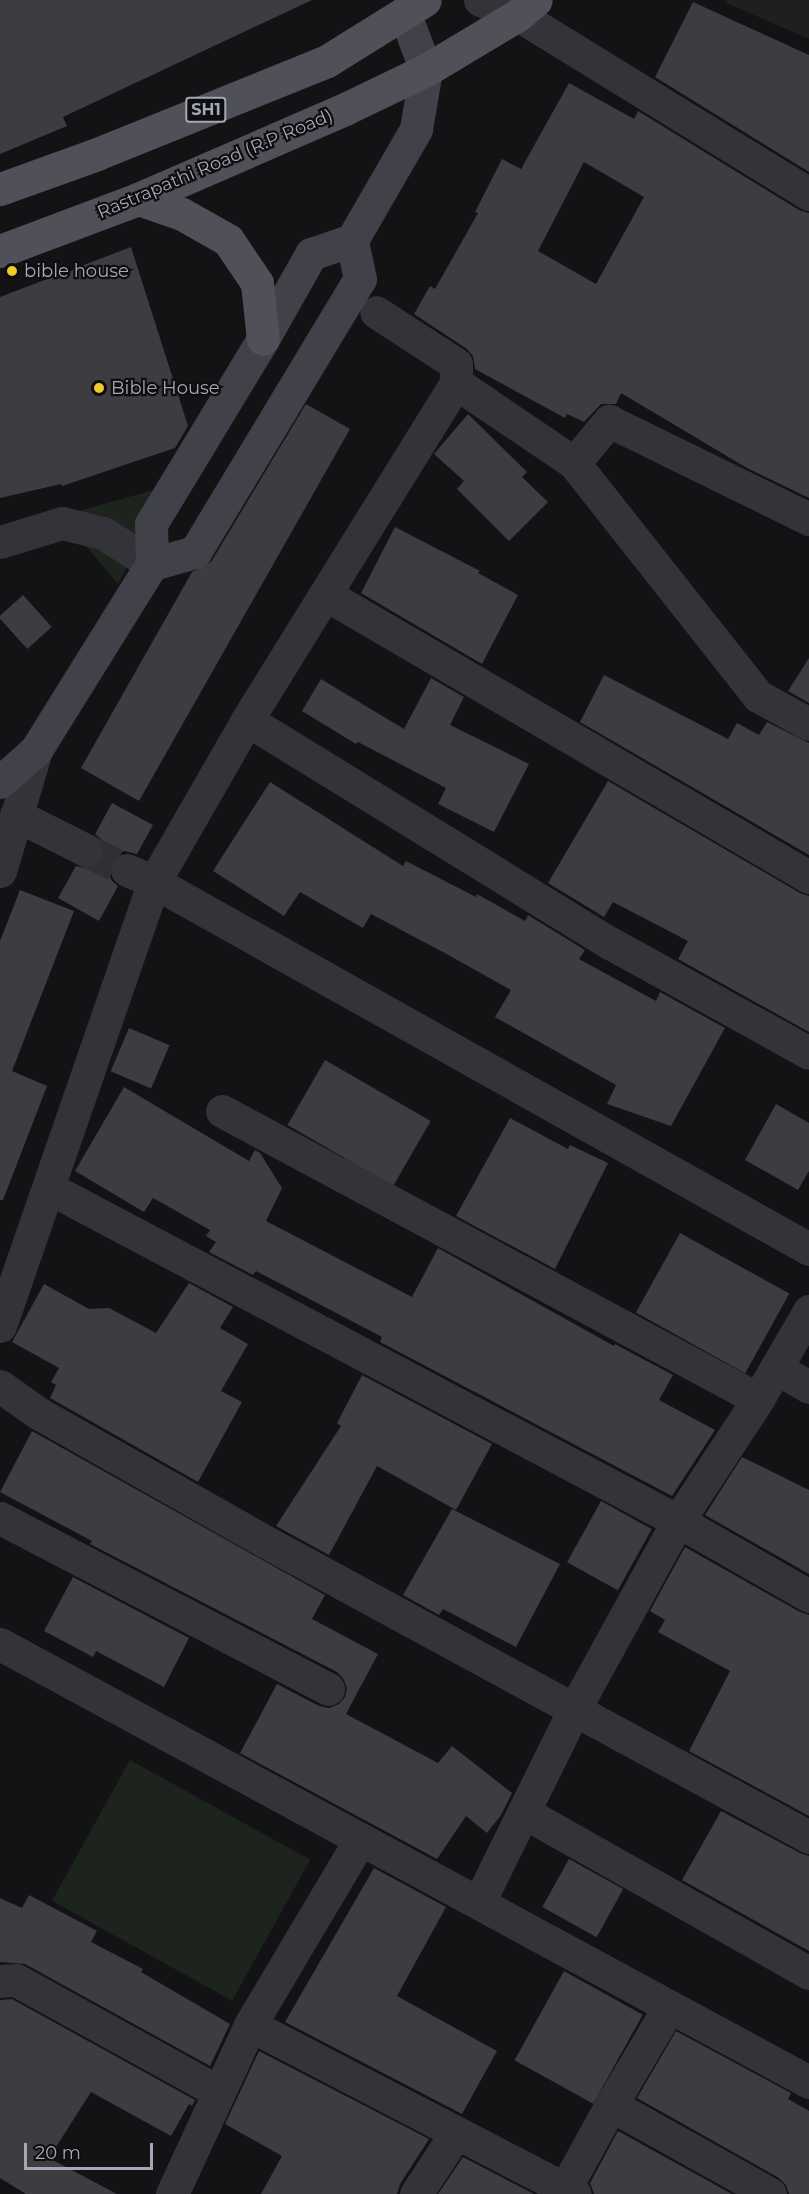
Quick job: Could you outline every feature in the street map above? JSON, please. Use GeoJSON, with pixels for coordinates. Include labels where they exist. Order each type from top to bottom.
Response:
{"type":"FeatureCollection","features":[{"type":"Feature","properties":{"kind":"main road"},"geometry":{"type":"LineString","coordinates":[[0,782],[36,750],[152,564],[151,524],[264,339],[311,254],[352,240],[416,129],[426,70],[415,7]]}},
{"type":"Feature","properties":{"kind":"main road","name":"SH1"},"geometry":{"type":"LineString","coordinates":[[0,189],[97,154],[327,61],[415,7]]}},
{"type":"Feature","properties":{"kind":"main road","name":"Rastrapathi Road (R.P Road)"},"geometry":{"type":"LineString","coordinates":[[0,251],[138,199],[345,109],[426,70],[527,7]]}},
{"type":"Feature","properties":{"kind":"main road"},"geometry":{"type":"LineString","coordinates":[[138,199],[182,213],[228,240],[257,283],[264,339]]}},
{"type":"Feature","properties":{"kind":"main road"},"geometry":{"type":"LineString","coordinates":[[152,564],[195,552],[360,279],[352,240]]}},
{"type":"Feature","properties":{"kind":"street"},"geometry":{"type":"LineString","coordinates":[[480,0],[527,7],[809,194]]}},
{"type":"Feature","properties":{"kind":"street"},"geometry":{"type":"LineString","coordinates":[[0,1326],[49,1188],[140,876],[248,720],[456,383],[456,364],[376,312]]}},
{"type":"Feature","properties":{"kind":"street"},"geometry":{"type":"LineString","coordinates":[[456,383],[574,463],[758,696],[809,724]]}},
{"type":"Feature","properties":{"kind":"street"},"geometry":{"type":"LineString","coordinates":[[574,463],[609,421],[809,519]]}},
{"type":"Feature","properties":{"kind":"street"},"geometry":{"type":"LineString","coordinates":[[0,542],[62,523],[103,533],[152,564]]}},
{"type":"Feature","properties":{"kind":"street"},"geometry":{"type":"LineString","coordinates":[[326,594],[809,877]]}},
{"type":"Feature","properties":{"kind":"street"},"geometry":{"type":"LineString","coordinates":[[248,720],[610,943],[809,1053]]}},
{"type":"Feature","properties":{"kind":"street"},"geometry":{"type":"LineString","coordinates":[[0,870],[36,750]]}},
{"type":"Feature","properties":{"kind":"street"},"geometry":{"type":"LineString","coordinates":[[16,815],[86,850]]}},
{"type":"Feature","properties":{"kind":"street"},"geometry":{"type":"LineString","coordinates":[[140,876],[809,1249]]}},
{"type":"Feature","properties":{"kind":"street"},"geometry":{"type":"LineString","coordinates":[[222,1111],[758,1399]]}},
{"type":"Feature","properties":{"kind":"street"},"geometry":{"type":"LineString","coordinates":[[49,1188],[678,1521],[809,1596]]}},
{"type":"Feature","properties":{"kind":"street"},"geometry":{"type":"LineString","coordinates":[[479,1902],[576,1708],[678,1521],[758,1399],[809,1311]]}},
{"type":"Feature","properties":{"kind":"street"},"geometry":{"type":"LineString","coordinates":[[776,1368],[809,1388]]}},
{"type":"Feature","properties":{"kind":"street"},"geometry":{"type":"LineString","coordinates":[[0,1386],[38,1413],[266,1542],[576,1708],[809,1837]]}},
{"type":"Feature","properties":{"kind":"street"},"geometry":{"type":"LineString","coordinates":[[0,1518],[328,1689]]}},
{"type":"Feature","properties":{"kind":"street"},"geometry":{"type":"LineString","coordinates":[[0,1644],[809,2082]]}},
{"type":"Feature","properties":{"kind":"street"},"geometry":{"type":"LineString","coordinates":[[525,1813],[809,1973]]}},
{"type":"Feature","properties":{"kind":"street"},"geometry":{"type":"LineString","coordinates":[[172,2194],[250,2025],[360,1840]]}},
{"type":"Feature","properties":{"kind":"street"},"geometry":{"type":"LineString","coordinates":[[0,1981],[16,1980],[219,2092]]}},
{"type":"Feature","properties":{"kind":"street"},"geometry":{"type":"LineString","coordinates":[[250,2025],[568,2192],[611,2105],[669,2007]]}},
{"type":"Feature","properties":{"kind":"street"},"geometry":{"type":"LineString","coordinates":[[611,2105],[770,2194]]}},
{"type":"Feature","properties":{"kind":"street"},"geometry":{"type":"LineString","coordinates":[[416,2194],[456,2133]]}},
{"type":"Feature","properties":{"kind":"shaded area"},"geometry":{"type":"Polygon","coordinates":[[[725,0],[809,0],[809,39],[724,2],[725,0]]]}},
{"type":"Feature","properties":{"kind":"shaded area"},"geometry":{"type":"Polygon","coordinates":[[[172,485],[118,584],[60,516],[172,485]]]}},
{"type":"Feature","properties":{"kind":"shaded area"},"geometry":{"type":"Polygon","coordinates":[[[130,1760],[310,1860],[232,2001],[52,1901],[130,1760]]]}},
{"type":"Feature","properties":{"kind":"building"},"geometry":{"type":"Polygon","coordinates":[[[0,0],[312,0],[63,117],[67,126],[0,154],[0,0]]]}},
{"type":"Feature","properties":{"kind":"building"},"geometry":{"type":"Polygon","coordinates":[[[693,2],[809,55],[809,172],[655,77],[693,2]]]}},
{"type":"Feature","properties":{"kind":"building"},"geometry":{"type":"Polygon","coordinates":[[[569,83],[634,119],[638,111],[799,210],[809,213],[809,498],[747,468],[621,393],[616,404],[601,404],[584,422],[567,414],[565,418],[475,369],[473,356],[467,349],[414,314],[430,286],[435,289],[478,213],[475,212],[502,159],[521,169],[569,83]],[[584,162],[538,251],[596,284],[644,197],[584,162]]]}},
{"type":"Feature","properties":{"kind":"building","name":"Bible House"},"geometry":{"type":"Polygon","coordinates":[[[131,247],[188,426],[175,448],[62,486],[61,484],[0,498],[0,297],[131,247]]]}},
{"type":"Feature","properties":{"kind":"building"},"geometry":{"type":"Polygon","coordinates":[[[306,404],[350,429],[139,801],[81,768],[192,572],[211,562],[306,404]]]}},
{"type":"Feature","properties":{"kind":"building"},"geometry":{"type":"Polygon","coordinates":[[[468,414],[527,472],[522,477],[548,502],[509,541],[457,489],[464,481],[434,454],[468,414]]]}},
{"type":"Feature","properties":{"kind":"building"},"geometry":{"type":"Polygon","coordinates":[[[395,527],[480,571],[478,573],[518,595],[482,664],[361,593],[395,527]]]}},
{"type":"Feature","properties":{"kind":"building"},"geometry":{"type":"Polygon","coordinates":[[[23,595],[52,627],[27,649],[0,619],[0,616],[23,595]]]}},
{"type":"Feature","properties":{"kind":"building"},"geometry":{"type":"Polygon","coordinates":[[[809,658],[809,703],[788,691],[809,658]]]}},
{"type":"Feature","properties":{"kind":"building"},"geometry":{"type":"Polygon","coordinates":[[[604,675],[728,739],[737,723],[759,735],[767,722],[809,743],[809,855],[580,722],[604,675]]]}},
{"type":"Feature","properties":{"kind":"building"},"geometry":{"type":"Polygon","coordinates":[[[431,678],[464,697],[450,725],[529,764],[494,832],[438,804],[446,788],[358,742],[356,744],[302,711],[321,679],[404,729],[431,678]]]}},
{"type":"Feature","properties":{"kind":"building"},"geometry":{"type":"Polygon","coordinates":[[[608,781],[800,893],[809,896],[809,1032],[678,959],[688,941],[613,902],[604,917],[548,883],[608,781]]]}},
{"type":"Feature","properties":{"kind":"building"},"geometry":{"type":"Polygon","coordinates":[[[270,782],[403,866],[406,861],[476,897],[477,894],[525,921],[528,915],[585,950],[579,959],[656,1001],[660,992],[725,1028],[671,1126],[607,1104],[616,1085],[495,1017],[511,990],[443,952],[371,914],[363,928],[300,892],[284,916],[213,871],[270,782]]]}},
{"type":"Feature","properties":{"kind":"building"},"geometry":{"type":"Polygon","coordinates":[[[112,803],[153,825],[137,854],[124,851],[110,862],[108,873],[118,886],[99,921],[58,898],[76,866],[88,869],[96,866],[102,859],[105,848],[102,840],[95,834],[112,803]]]}},
{"type":"Feature","properties":{"kind":"building"},"geometry":{"type":"Polygon","coordinates":[[[20,890],[74,911],[12,1071],[47,1086],[3,1200],[0,1200],[0,941],[20,890]]]}},
{"type":"Feature","properties":{"kind":"building"},"geometry":{"type":"Polygon","coordinates":[[[129,1028],[170,1045],[151,1088],[111,1071],[129,1028]]]}},
{"type":"Feature","properties":{"kind":"building"},"geometry":{"type":"Polygon","coordinates":[[[325,1060],[431,1121],[393,1186],[288,1125],[325,1060]]]}},
{"type":"Feature","properties":{"kind":"building"},"geometry":{"type":"Polygon","coordinates":[[[124,1087],[249,1161],[255,1150],[260,1153],[282,1188],[266,1221],[412,1297],[438,1248],[614,1346],[615,1344],[673,1375],[659,1400],[715,1430],[672,1496],[380,1342],[382,1337],[256,1271],[253,1275],[209,1252],[216,1242],[206,1236],[210,1230],[153,1198],[144,1212],[75,1171],[124,1087]]]}},
{"type":"Feature","properties":{"kind":"building"},"geometry":{"type":"Polygon","coordinates":[[[776,1104],[809,1123],[809,1171],[798,1190],[745,1160],[776,1104]]]}},
{"type":"Feature","properties":{"kind":"building"},"geometry":{"type":"Polygon","coordinates":[[[510,1118],[568,1149],[570,1145],[608,1163],[555,1269],[456,1216],[510,1118]]]}},
{"type":"Feature","properties":{"kind":"building"},"geometry":{"type":"Polygon","coordinates":[[[680,1233],[789,1294],[745,1373],[636,1313],[680,1233]]]}},
{"type":"Feature","properties":{"kind":"building"},"geometry":{"type":"Polygon","coordinates":[[[189,1283],[233,1307],[220,1328],[248,1344],[221,1391],[242,1402],[198,1482],[50,1398],[56,1385],[51,1382],[59,1368],[12,1342],[44,1284],[89,1309],[109,1308],[156,1333],[189,1283]]]}},
{"type":"Feature","properties":{"kind":"building"},"geometry":{"type":"Polygon","coordinates":[[[362,1375],[492,1444],[456,1510],[377,1466],[329,1555],[276,1526],[341,1426],[337,1423],[362,1375]]]}},
{"type":"Feature","properties":{"kind":"building"},"geometry":{"type":"Polygon","coordinates":[[[32,1431],[325,1595],[312,1619],[378,1654],[346,1714],[438,1763],[452,1746],[512,1793],[501,1815],[487,1833],[466,1816],[437,1859],[240,1753],[277,1684],[319,1706],[329,1708],[339,1704],[345,1697],[347,1688],[343,1678],[337,1672],[90,1544],[92,1541],[0,1492],[32,1431]]]}},
{"type":"Feature","properties":{"kind":"building"},"geometry":{"type":"Polygon","coordinates":[[[742,1457],[809,1490],[809,1574],[705,1515],[742,1457]]]}},
{"type":"Feature","properties":{"kind":"building"},"geometry":{"type":"Polygon","coordinates":[[[601,1501],[652,1529],[618,1590],[567,1562],[601,1501]]]}},
{"type":"Feature","properties":{"kind":"building"},"geometry":{"type":"Polygon","coordinates":[[[452,1509],[560,1564],[516,1647],[443,1609],[439,1615],[403,1595],[452,1509]]]}},
{"type":"Feature","properties":{"kind":"building"},"geometry":{"type":"Polygon","coordinates":[[[685,1547],[809,1615],[809,1816],[689,1751],[730,1671],[658,1632],[665,1620],[650,1611],[685,1547]]]}},
{"type":"Feature","properties":{"kind":"building"},"geometry":{"type":"Polygon","coordinates":[[[73,1577],[189,1638],[164,1687],[96,1651],[93,1657],[44,1631],[73,1577]]]}},
{"type":"Feature","properties":{"kind":"building"},"geometry":{"type":"Polygon","coordinates":[[[721,1811],[809,1856],[809,1951],[682,1880],[721,1811]]]}},
{"type":"Feature","properties":{"kind":"building"},"geometry":{"type":"Polygon","coordinates":[[[569,1859],[623,1889],[597,1937],[542,1907],[569,1859]]]}},
{"type":"Feature","properties":{"kind":"building"},"geometry":{"type":"Polygon","coordinates":[[[374,1868],[446,1907],[397,1996],[497,2051],[462,2114],[285,2022],[374,1868]]]}},
{"type":"Feature","properties":{"kind":"building"},"geometry":{"type":"Polygon","coordinates":[[[29,1895],[97,1931],[91,1942],[143,1969],[141,1972],[230,2024],[210,2066],[25,1964],[0,1962],[0,1898],[22,1908],[29,1895]]]}},
{"type":"Feature","properties":{"kind":"building"},"geometry":{"type":"Polygon","coordinates":[[[564,1971],[643,2015],[593,2104],[515,2060],[564,1971]]]}},
{"type":"Feature","properties":{"kind":"building"},"geometry":{"type":"Polygon","coordinates":[[[12,1999],[195,2100],[192,2106],[189,2104],[171,2136],[91,2092],[49,2158],[117,2194],[26,2194],[0,2178],[0,2000],[12,1999]]]}},
{"type":"Feature","properties":{"kind":"building"},"geometry":{"type":"Polygon","coordinates":[[[676,2031],[791,2093],[788,2099],[809,2111],[809,2194],[789,2194],[786,2185],[779,2178],[637,2098],[676,2031]]]}},
{"type":"Feature","properties":{"kind":"building"},"geometry":{"type":"Polygon","coordinates":[[[259,2051],[429,2139],[400,2184],[397,2194],[261,2194],[282,2156],[225,2124],[259,2051]]]}},
{"type":"Feature","properties":{"kind":"building"},"geometry":{"type":"Polygon","coordinates":[[[618,2131],[732,2194],[594,2194],[590,2183],[618,2131]]]}},
{"type":"Feature","properties":{"kind":"building"},"geometry":{"type":"Polygon","coordinates":[[[463,2157],[534,2194],[438,2194],[463,2157]]]}},
{"type":"Feature","properties":{"kind":"tunnel"},"geometry":{"type":"LineString","coordinates":[[86,850],[127,870]]}},
{"type":"Feature","properties":{"kind":"place","name":"bible house"},"geometry":{"type":"Point","coordinates":[12,271]}},
{"type":"Feature","properties":{"kind":"place","name":"Bible House"},"geometry":{"type":"Point","coordinates":[99,388]}}]}
